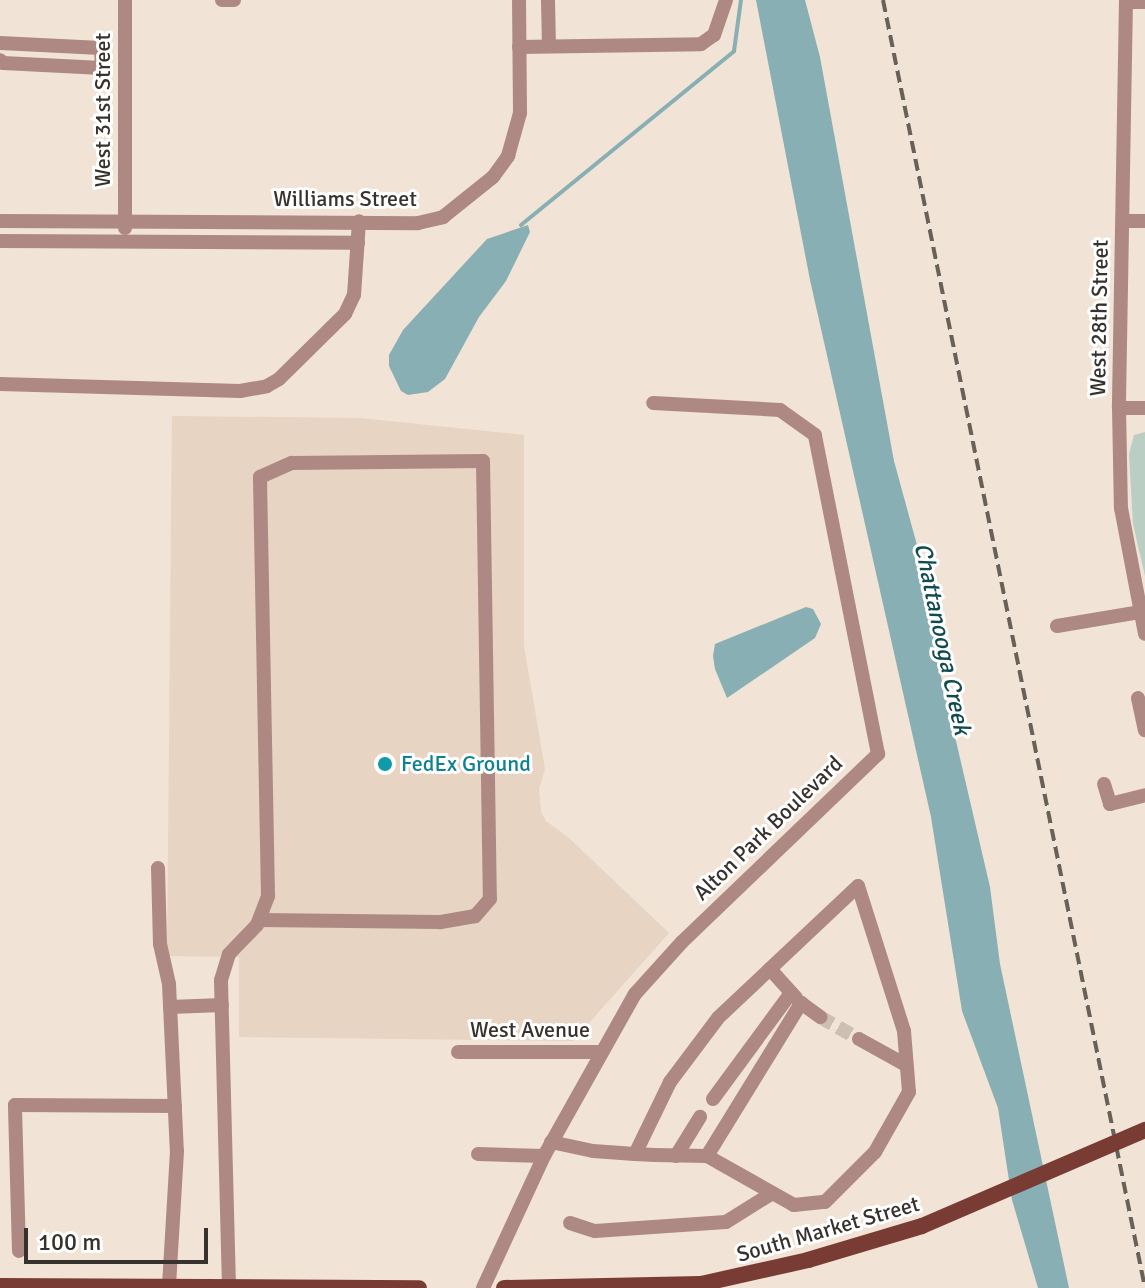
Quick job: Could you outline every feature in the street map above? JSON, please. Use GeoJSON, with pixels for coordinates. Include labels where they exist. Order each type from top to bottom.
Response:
{"type":"FeatureCollection","features":[{"type":"Feature","properties":{"kind":"main road","name":"South Market Street"},"geometry":{"type":"LineString","coordinates":[[504,1288],[701,1284],[740,1278],[922,1226],[1145,1130]]}},
{"type":"Feature","properties":{"kind":"main road"},"geometry":{"type":"LineString","coordinates":[[0,1286],[419,1288]]}},
{"type":"Feature","properties":{"kind":"street","name":"West 31st Street"},"geometry":{"type":"LineString","coordinates":[[125,0],[125,242]]}},
{"type":"Feature","properties":{"kind":"street"},"geometry":{"type":"LineString","coordinates":[[222,0],[234,0]]}},
{"type":"Feature","properties":{"kind":"street","name":"Williams Street"},"geometry":{"type":"LineString","coordinates":[[0,221],[418,223],[443,217],[493,177],[508,156],[520,113],[519,0]]}},
{"type":"Feature","properties":{"kind":"street"},"geometry":{"type":"LineString","coordinates":[[548,0],[549,46]]}},
{"type":"Feature","properties":{"kind":"street"},"geometry":{"type":"LineString","coordinates":[[519,47],[701,44],[714,35],[726,0]]}},
{"type":"Feature","properties":{"kind":"street"},"geometry":{"type":"LineString","coordinates":[[1126,1],[1145,2]]}},
{"type":"Feature","properties":{"kind":"street","name":"West 28th Street"},"geometry":{"type":"LineString","coordinates":[[1126,1],[1119,408],[1121,508],[1145,634]]}},
{"type":"Feature","properties":{"kind":"street"},"geometry":{"type":"LineString","coordinates":[[0,43],[101,48],[102,68],[0,60]]}},
{"type":"Feature","properties":{"kind":"street"},"geometry":{"type":"LineString","coordinates":[[41,241],[42,220]]}},
{"type":"Feature","properties":{"kind":"street"},"geometry":{"type":"LineString","coordinates":[[199,242],[200,220]]}},
{"type":"Feature","properties":{"kind":"street"},"geometry":{"type":"LineString","coordinates":[[0,384],[240,391],[267,386],[279,379],[345,314],[354,295],[359,221]]}},
{"type":"Feature","properties":{"kind":"street"},"geometry":{"type":"LineString","coordinates":[[1123,221],[1145,221]]}},
{"type":"Feature","properties":{"kind":"street"},"geometry":{"type":"LineString","coordinates":[[0,241],[358,243]]}},
{"type":"Feature","properties":{"kind":"street","name":"Alton Park Boulevard"},"geometry":{"type":"LineString","coordinates":[[483,1288],[547,1149],[635,994],[682,942],[878,754],[815,435],[780,410],[737,405],[653,403]]}},
{"type":"Feature","properties":{"kind":"street"},"geometry":{"type":"LineString","coordinates":[[1119,408],[1145,408]]}},
{"type":"Feature","properties":{"kind":"street"},"geometry":{"type":"LineString","coordinates":[[229,1287],[221,980],[229,954],[259,920],[268,896],[260,477],[292,463],[483,461],[490,899],[475,916],[440,922],[259,920]]}},
{"type":"Feature","properties":{"kind":"street"},"geometry":{"type":"LineString","coordinates":[[1057,626],[1141,612]]}},
{"type":"Feature","properties":{"kind":"street"},"geometry":{"type":"LineString","coordinates":[[1138,698],[1145,730]]}},
{"type":"Feature","properties":{"kind":"street"},"geometry":{"type":"LineString","coordinates":[[1104,784],[1110,804],[1145,795]]}},
{"type":"Feature","properties":{"kind":"street"},"geometry":{"type":"LineString","coordinates":[[158,868],[160,944],[170,1007],[177,1151],[169,1286]]}},
{"type":"Feature","properties":{"kind":"street"},"geometry":{"type":"LineString","coordinates":[[478,1154],[547,1149],[635,1154],[676,1156],[707,1156],[794,1205],[825,1202],[875,1152],[909,1092],[904,1031],[858,886],[718,1018],[670,1082],[635,1154]]}},
{"type":"Feature","properties":{"kind":"street"},"geometry":{"type":"LineString","coordinates":[[770,969],[796,998],[820,1017]]}},
{"type":"Feature","properties":{"kind":"street"},"geometry":{"type":"LineString","coordinates":[[713,1099],[796,998]]}},
{"type":"Feature","properties":{"kind":"street"},"geometry":{"type":"LineString","coordinates":[[707,1156],[796,998]]}},
{"type":"Feature","properties":{"kind":"street"},"geometry":{"type":"LineString","coordinates":[[170,1007],[222,1005]]}},
{"type":"Feature","properties":{"kind":"street"},"geometry":{"type":"LineString","coordinates":[[859,1039],[906,1065]]}},
{"type":"Feature","properties":{"kind":"street","name":"West Avenue"},"geometry":{"type":"LineString","coordinates":[[458,1052],[601,1052]]}},
{"type":"Feature","properties":{"kind":"street"},"geometry":{"type":"LineString","coordinates":[[19,1251],[15,1105],[175,1106]]}},
{"type":"Feature","properties":{"kind":"street"},"geometry":{"type":"LineString","coordinates":[[676,1156],[700,1117]]}},
{"type":"Feature","properties":{"kind":"street"},"geometry":{"type":"LineString","coordinates":[[570,1223],[595,1231],[726,1222],[771,1194]]}},
{"type":"Feature","properties":{"kind":"shaded area"},"geometry":{"type":"Polygon","coordinates":[[[172,416],[360,418],[524,435],[524,646],[545,769],[539,789],[541,812],[546,821],[569,838],[669,933],[573,1041],[239,1037],[239,957],[167,956],[172,416]]]}},
{"type":"Feature","properties":{"kind":"green space"},"geometry":{"type":"Polygon","coordinates":[[[1145,432],[1145,576],[1133,524],[1129,454],[1134,435],[1145,432]]]}},
{"type":"Feature","properties":{"kind":"water"},"geometry":{"type":"Polygon","coordinates":[[[756,0],[805,0],[820,57],[894,461],[929,589],[936,655],[990,887],[1000,964],[1069,1288],[1038,1288],[1012,1200],[998,1108],[962,1011],[931,817],[810,280],[756,0]]]}},
{"type":"Feature","properties":{"kind":"water"},"geometry":{"type":"Polygon","coordinates":[[[528,225],[530,232],[506,281],[479,317],[445,379],[428,392],[408,395],[401,391],[389,366],[389,355],[403,330],[487,239],[528,225]]]}},
{"type":"Feature","properties":{"kind":"water"},"geometry":{"type":"Polygon","coordinates":[[[806,607],[813,609],[821,624],[815,638],[727,698],[715,669],[715,644],[806,607]]]}},
{"type":"Feature","properties":{"kind":"waterway"},"geometry":{"type":"LineString","coordinates":[[521,225],[734,51],[741,0]]}},
{"type":"Feature","properties":{"kind":"tunnel"},"geometry":{"type":"LineString","coordinates":[[820,1017],[859,1039]]}},
{"type":"Feature","properties":{"kind":"railway"},"geometry":{"type":"LineString","coordinates":[[883,0],[1145,1288]]}},
{"type":"Feature","properties":{"kind":"place","name":"FedEx Ground"},"geometry":{"type":"Point","coordinates":[385,764]}},
{"type":"Feature","properties":{"kind":"water label","name":"Chattanooga Creek"},"geometry":{"type":"Point","coordinates":[942,639]}}]}
